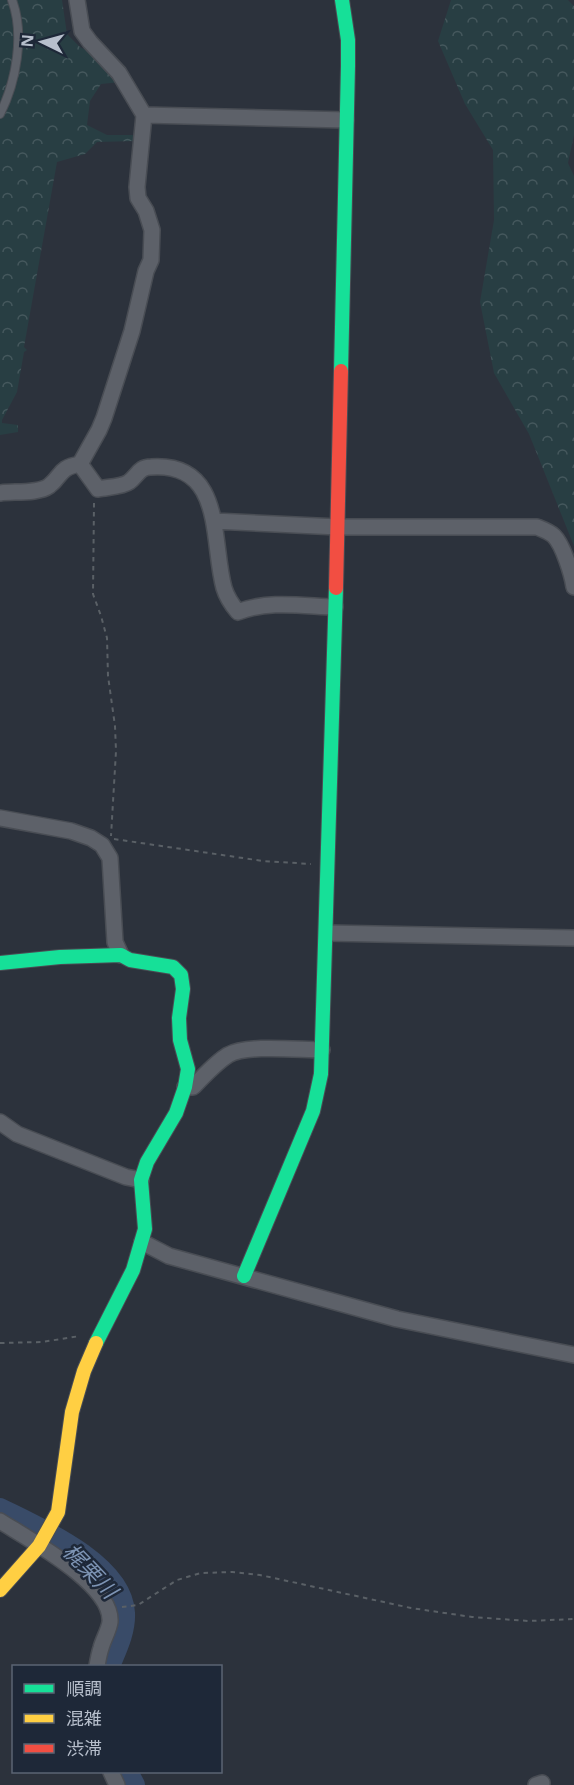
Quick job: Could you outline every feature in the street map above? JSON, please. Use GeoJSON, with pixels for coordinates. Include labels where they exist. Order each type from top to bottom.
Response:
{"type":"FeatureCollection","features":[{"type":"Feature","properties":{"kind":"street"},"geometry":{"type":"LineString","coordinates":[[77,0],[82,31],[119,73],[144,115],[136,187],[138,198],[146,211],[152,230],[151,260],[132,331],[104,418],[80,464]]}},
{"type":"Feature","properties":{"kind":"street"},"geometry":{"type":"LineString","coordinates":[[244,1276],[313,1111],[321,1074],[338,526],[348,40],[342,0]]}},
{"type":"Feature","properties":{"kind":"street"},"geometry":{"type":"LineString","coordinates":[[144,115],[346,120]]}},
{"type":"Feature","properties":{"kind":"street"},"geometry":{"type":"LineString","coordinates":[[80,464],[98,489],[129,482],[139,470],[150,466],[176,469],[203,487],[211,504],[224,589],[238,612],[251,607],[269,605],[335,607]]}},
{"type":"Feature","properties":{"kind":"street"},"geometry":{"type":"LineString","coordinates":[[0,493],[38,491],[48,486],[66,467],[80,464]]}},
{"type":"Feature","properties":{"kind":"street"},"geometry":{"type":"LineString","coordinates":[[214,521],[338,526],[537,527],[553,534],[561,545],[572,572],[574,587]]}},
{"type":"Feature","properties":{"kind":"street"},"geometry":{"type":"LineString","coordinates":[[0,818],[71,831],[91,838],[102,845],[110,858],[115,942],[121,955]]}},
{"type":"Feature","properties":{"kind":"street"},"geometry":{"type":"LineString","coordinates":[[327,933],[574,938]]}},
{"type":"Feature","properties":{"kind":"street"},"geometry":{"type":"LineString","coordinates":[[0,963],[60,957],[121,955],[130,960],[173,967],[181,975],[183,989],[179,1018],[180,1040],[188,1069],[185,1088],[176,1113],[147,1162],[141,1180],[145,1229],[133,1270],[100,1333],[84,1371],[72,1412],[58,1512],[40,1544],[0,1590]]}},
{"type":"Feature","properties":{"kind":"street"},"geometry":{"type":"LineString","coordinates":[[185,1088],[194,1087],[218,1062],[230,1054],[247,1049],[322,1050]]}},
{"type":"Feature","properties":{"kind":"street"},"geometry":{"type":"LineString","coordinates":[[0,1122],[17,1134],[126,1177],[141,1180]]}},
{"type":"Feature","properties":{"kind":"street"},"geometry":{"type":"LineString","coordinates":[[141,1242],[169,1256],[397,1318],[574,1354]]}},
{"type":"Feature","properties":{"kind":"street"},"geometry":{"type":"LineString","coordinates":[[0,1521],[68,1563],[101,1594],[109,1609],[110,1622],[100,1651],[98,1665]]}},
{"type":"Feature","properties":{"kind":"lane"},"geometry":{"type":"LineString","coordinates":[[0,114],[14,76],[16,9],[12,0]]}},
{"type":"Feature","properties":{"kind":"path"},"geometry":{"type":"LineString","coordinates":[[98,489],[94,495],[93,594],[107,639],[108,676],[115,726],[116,751],[111,839],[263,861],[328,866]]}},
{"type":"Feature","properties":{"kind":"path"},"geometry":{"type":"LineString","coordinates":[[0,1343],[42,1342],[100,1333]]}},
{"type":"Feature","properties":{"kind":"path"},"geometry":{"type":"LineString","coordinates":[[109,1609],[138,1605],[177,1580],[201,1574],[232,1572],[260,1575],[411,1608],[472,1617],[529,1621],[574,1619]]}},
{"type":"Feature","properties":{"kind":"green space"},"geometry":{"type":"Polygon","coordinates":[[[0,0],[62,0],[67,34],[80,47],[95,55],[121,82],[101,84],[90,101],[87,125],[107,135],[138,135],[136,141],[97,142],[85,154],[57,162],[24,347],[27,350],[24,352],[17,392],[2,420],[2,423],[18,425],[18,432],[0,435],[0,0]]]}},
{"type":"Feature","properties":{"kind":"green space"},"geometry":{"type":"Polygon","coordinates":[[[451,0],[568,0],[574,6],[574,135],[568,163],[574,176],[574,546],[529,434],[494,373],[480,302],[494,220],[493,150],[465,104],[438,41],[451,0]]]}},
{"type":"Feature","properties":{"kind":"waterway","name":"梶栗川"},"geometry":{"type":"LineString","coordinates":[[0,1509],[76,1550],[109,1579],[120,1595],[124,1613],[122,1633],[109,1665]]}},
{"type":"Feature","properties":{"kind":"waterway","name":"梶栗川"},"geometry":{"type":"LineString","coordinates":[[128,1773],[134,1785]]}},
{"type":"Feature","properties":{"kind":"traffic: fast"},"geometry":{"type":"LineString","coordinates":[[341,371],[348,66],[348,40],[342,0]]}},
{"type":"Feature","properties":{"kind":"traffic: fast"},"geometry":{"type":"LineString","coordinates":[[244,1276],[313,1111],[321,1074],[336,588]]}},
{"type":"Feature","properties":{"kind":"traffic: fast"},"geometry":{"type":"LineString","coordinates":[[0,963],[60,957],[121,955],[130,960],[173,967],[181,975],[183,989],[179,1018],[180,1040],[188,1069],[185,1087],[176,1113],[147,1162],[141,1180],[145,1229],[133,1270],[96,1343]]}},
{"type":"Feature","properties":{"kind":"traffic: slow"},"geometry":{"type":"LineString","coordinates":[[0,1590],[39,1546],[58,1512],[72,1412],[84,1371],[96,1343]]}},
{"type":"Feature","properties":{"kind":"traffic: jam"},"geometry":{"type":"LineString","coordinates":[[336,588],[341,371]]}}]}
